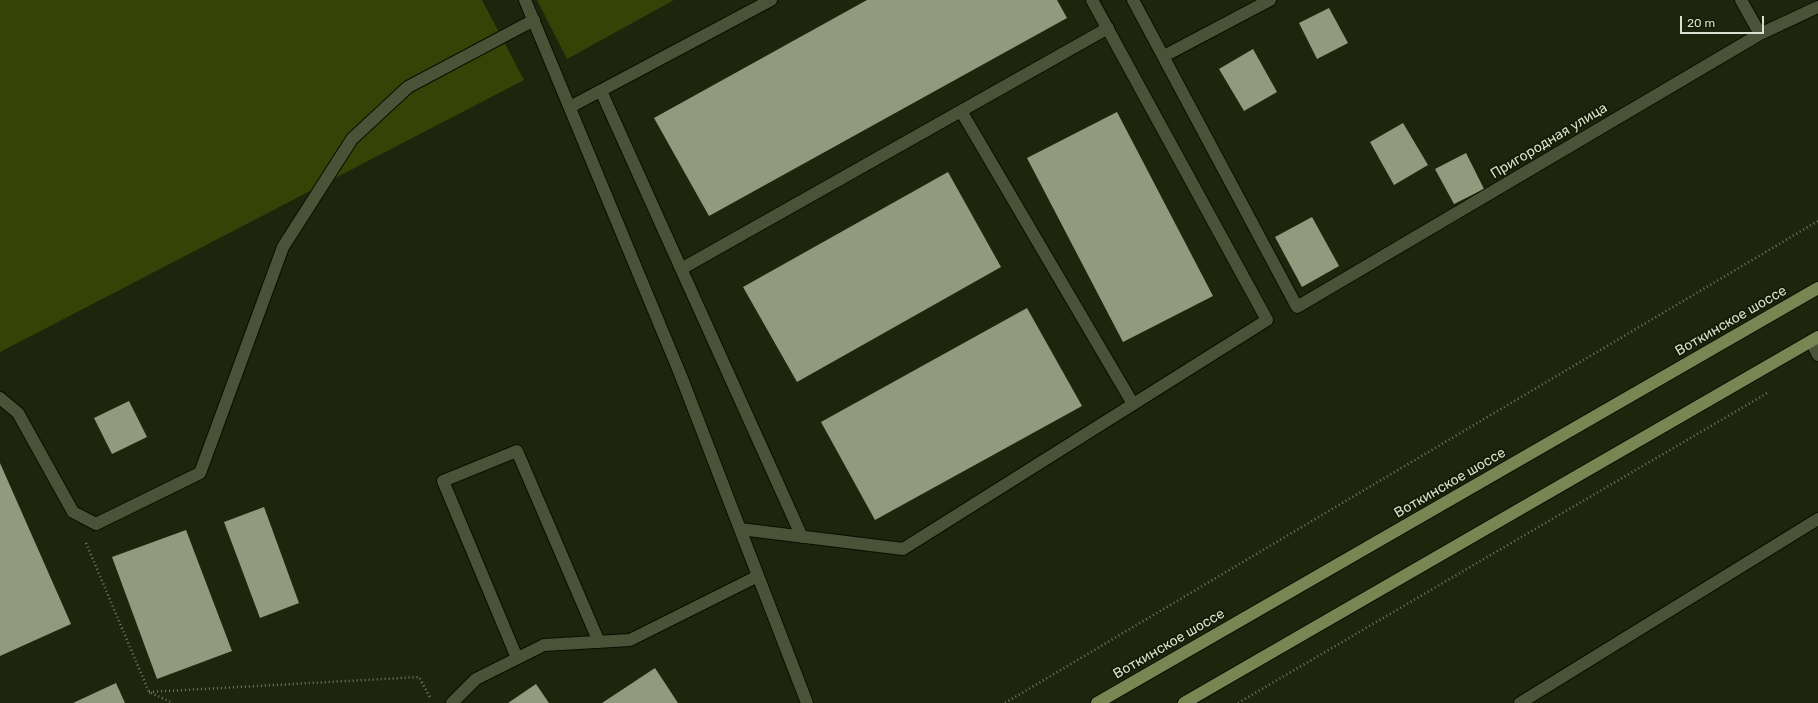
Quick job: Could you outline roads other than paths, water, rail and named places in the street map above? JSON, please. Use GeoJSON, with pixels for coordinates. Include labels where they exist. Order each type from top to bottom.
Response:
{"type":"FeatureCollection","features":[{"type":"Feature","properties":{"kind":"main road","name":"Воткинское шоссе"},"geometry":{"type":"LineString","coordinates":[[1097,703],[1818,288]]}},
{"type":"Feature","properties":{"kind":"main road"},"geometry":{"type":"LineString","coordinates":[[1184,703],[1814,339]]}},
{"type":"Feature","properties":{"kind":"street"},"geometry":{"type":"LineString","coordinates":[[525,0],[681,376],[807,703]]}},
{"type":"Feature","properties":{"kind":"street"},"geometry":{"type":"LineString","coordinates":[[570,107],[771,0]]}},
{"type":"Feature","properties":{"kind":"street"},"geometry":{"type":"LineString","coordinates":[[740,529],[903,549],[1267,320],[1092,0]]}},
{"type":"Feature","properties":{"kind":"street"},"geometry":{"type":"LineString","coordinates":[[1133,0],[1164,56],[1270,0]]}},
{"type":"Feature","properties":{"kind":"street"},"geometry":{"type":"LineString","coordinates":[[1741,0],[1760,34]]}},
{"type":"Feature","properties":{"kind":"street","name":"Пригородная улица"},"geometry":{"type":"LineString","coordinates":[[1164,56],[1298,307],[1760,34],[1818,6]]}},
{"type":"Feature","properties":{"kind":"street"},"geometry":{"type":"LineString","coordinates":[[0,398],[18,413],[73,512],[96,524],[200,473],[283,247],[352,139],[408,86],[534,20]]}},
{"type":"Feature","properties":{"kind":"street"},"geometry":{"type":"LineString","coordinates":[[681,269],[1108,28]]}},
{"type":"Feature","properties":{"kind":"street"},"geometry":{"type":"LineString","coordinates":[[601,91],[802,537]]}},
{"type":"Feature","properties":{"kind":"street"},"geometry":{"type":"LineString","coordinates":[[961,111],[1134,404]]}},
{"type":"Feature","properties":{"kind":"street"},"geometry":{"type":"LineString","coordinates":[[1814,339],[1818,355]]}},
{"type":"Feature","properties":{"kind":"street"},"geometry":{"type":"LineString","coordinates":[[517,658],[443,481],[517,451],[599,642]]}},
{"type":"Feature","properties":{"kind":"street"},"geometry":{"type":"LineString","coordinates":[[1520,703],[1818,519]]}},
{"type":"Feature","properties":{"kind":"street"},"geometry":{"type":"LineString","coordinates":[[452,703],[476,679],[544,646],[630,640],[758,576]]}}]}
